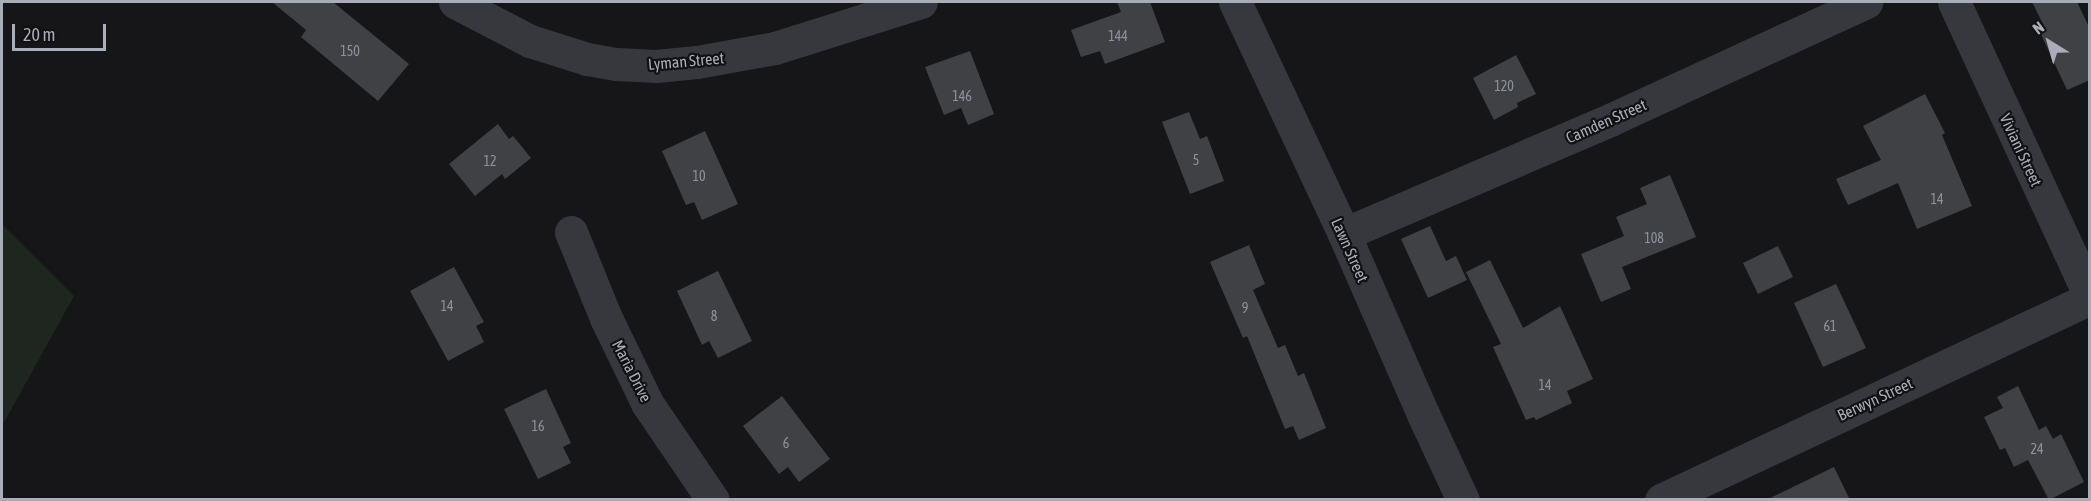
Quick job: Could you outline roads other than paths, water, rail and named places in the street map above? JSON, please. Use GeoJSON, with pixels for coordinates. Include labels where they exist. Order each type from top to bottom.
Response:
{"type":"FeatureCollection","features":[{"type":"Feature","properties":{"kind":"street","name":"Lyman Street"},"geometry":{"type":"LineString","coordinates":[[455,2],[504,29],[587,59],[616,64],[656,66],[738,56],[775,48],[921,2]]}},
{"type":"Feature","properties":{"kind":"street","name":"Lawn Street"},"geometry":{"type":"LineString","coordinates":[[1235,2],[1344,234],[1463,500]]}},
{"type":"Feature","properties":{"kind":"street","name":"Camden Street"},"geometry":{"type":"LineString","coordinates":[[1344,234],[1612,118],[1866,2]]}},
{"type":"Feature","properties":{"kind":"street","name":"Viviani Street"},"geometry":{"type":"LineString","coordinates":[[1954,2],[2090,297]]}},
{"type":"Feature","properties":{"kind":"street","name":"Maria Drive"},"geometry":{"type":"LineString","coordinates":[[571,232],[606,318],[642,393],[691,471],[713,500]]}},
{"type":"Feature","properties":{"kind":"street","name":"Berwyn Street"},"geometry":{"type":"LineString","coordinates":[[1661,500],[2090,297]]}}]}
